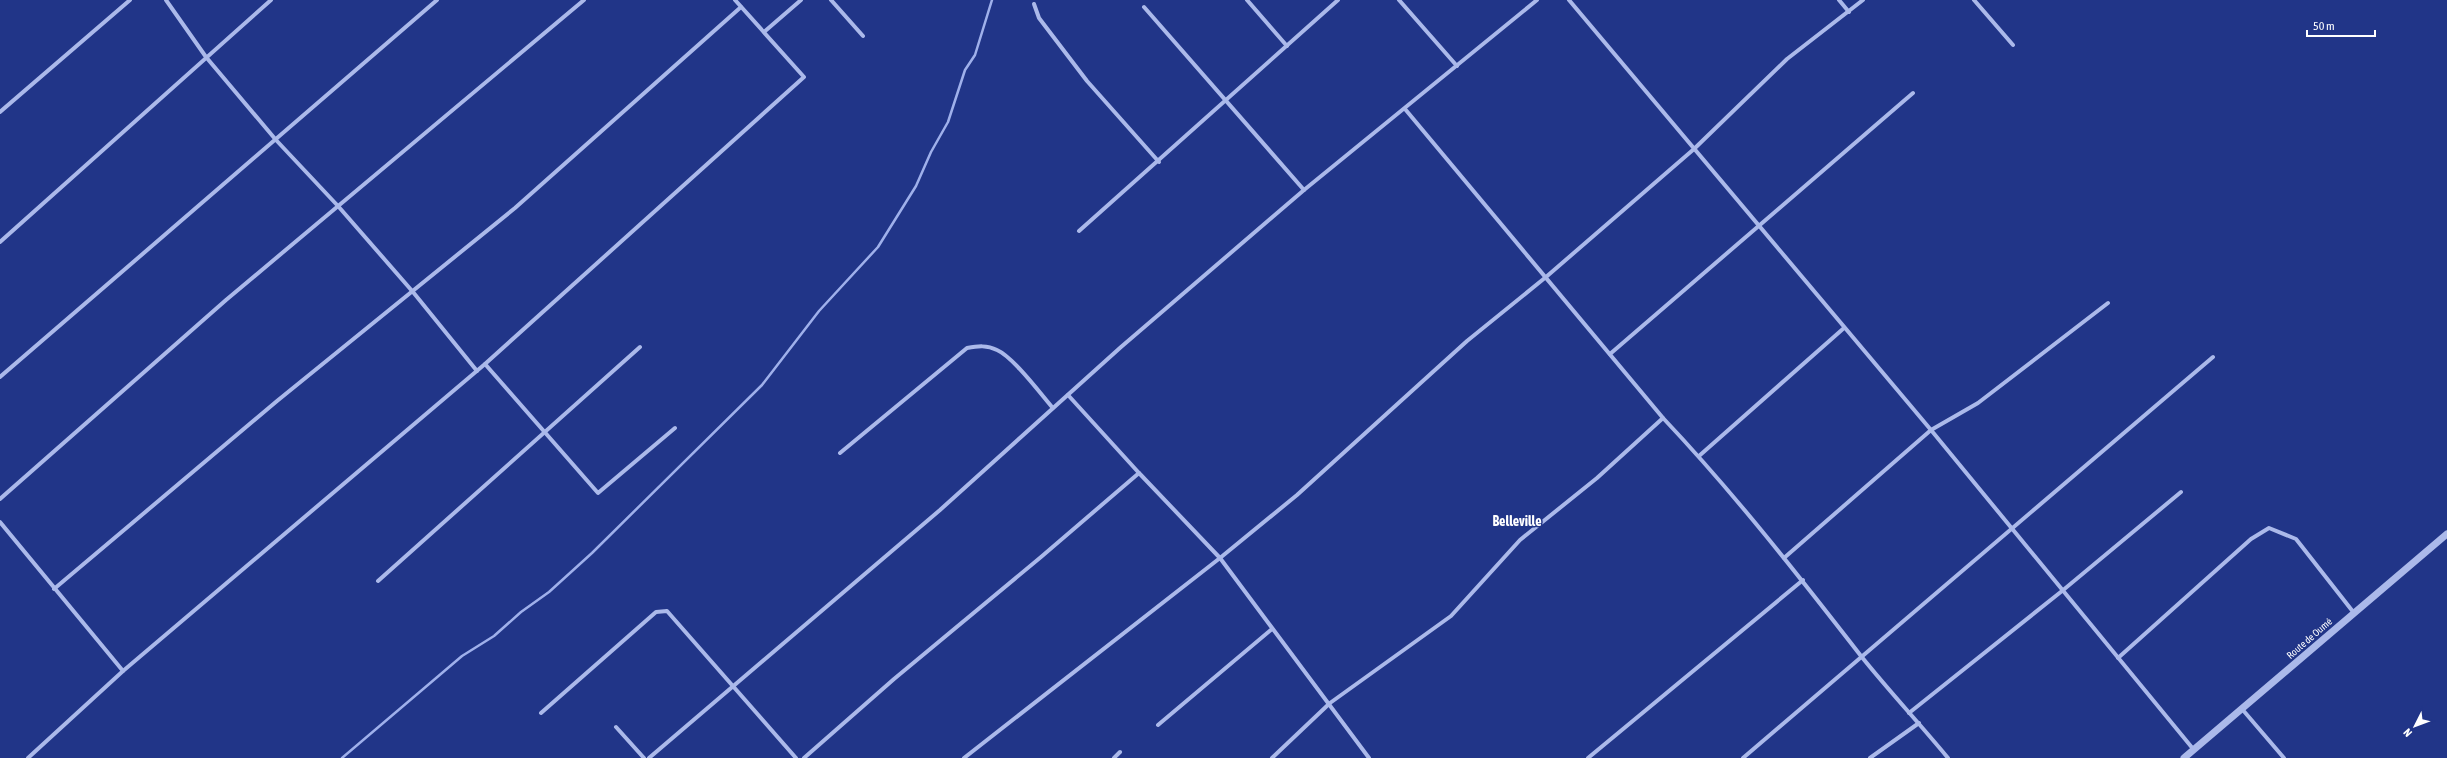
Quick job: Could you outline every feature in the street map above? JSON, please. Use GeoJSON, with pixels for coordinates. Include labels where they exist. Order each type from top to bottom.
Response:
{"type":"FeatureCollection","features":[{"type":"Feature","properties":{"kind":"street"},"geometry":{"type":"LineString","coordinates":[[0,112],[130,0]]}},
{"type":"Feature","properties":{"kind":"street"},"geometry":{"type":"LineString","coordinates":[[166,0],[206,57],[276,140],[338,206],[413,292],[477,371]]}},
{"type":"Feature","properties":{"kind":"street"},"geometry":{"type":"LineString","coordinates":[[0,242],[271,0]]}},
{"type":"Feature","properties":{"kind":"street"},"geometry":{"type":"LineString","coordinates":[[0,377],[276,140],[436,0]]}},
{"type":"Feature","properties":{"kind":"street"},"geometry":{"type":"LineString","coordinates":[[0,499],[226,300],[584,0]]}},
{"type":"Feature","properties":{"kind":"street"},"geometry":{"type":"LineString","coordinates":[[28,758],[123,672],[485,364],[804,77],[734,0]]}},
{"type":"Feature","properties":{"kind":"street"},"geometry":{"type":"LineString","coordinates":[[764,32],[800,0]]}},
{"type":"Feature","properties":{"kind":"street"},"geometry":{"type":"LineString","coordinates":[[831,0],[863,36]]}},
{"type":"Feature","properties":{"kind":"street"},"geometry":{"type":"LineString","coordinates":[[1247,0],[1287,46]]}},
{"type":"Feature","properties":{"kind":"street"},"geometry":{"type":"LineString","coordinates":[[1079,231],[1159,162],[1338,0]]}},
{"type":"Feature","properties":{"kind":"street"},"geometry":{"type":"LineString","coordinates":[[1399,0],[1457,66]]}},
{"type":"Feature","properties":{"kind":"street"},"geometry":{"type":"LineString","coordinates":[[649,758],[940,510],[1052,407],[1304,190],[1538,0]]}},
{"type":"Feature","properties":{"kind":"street"},"geometry":{"type":"LineString","coordinates":[[1569,0],[1931,430],[2194,750]]}},
{"type":"Feature","properties":{"kind":"street"},"geometry":{"type":"LineString","coordinates":[[1839,0],[1849,12]]}},
{"type":"Feature","properties":{"kind":"street"},"geometry":{"type":"LineString","coordinates":[[964,758],[1220,558],[1366,434],[1466,341],[1546,277],[1694,149],[1787,59],[1863,0]]}},
{"type":"Feature","properties":{"kind":"street"},"geometry":{"type":"LineString","coordinates":[[1974,0],[2013,45]]}},
{"type":"Feature","properties":{"kind":"street"},"geometry":{"type":"LineString","coordinates":[[1034,4],[1039,18],[1087,81],[1159,162]]}},
{"type":"Feature","properties":{"kind":"street"},"geometry":{"type":"LineString","coordinates":[[54,589],[277,401],[516,208],[741,7]]}},
{"type":"Feature","properties":{"kind":"street"},"geometry":{"type":"LineString","coordinates":[[1144,7],[1304,190]]}},
{"type":"Feature","properties":{"kind":"street"},"geometry":{"type":"LineString","coordinates":[[1610,354],[1913,93]]}},
{"type":"Feature","properties":{"kind":"street"},"geometry":{"type":"LineString","coordinates":[[1405,109],[1664,418],[1699,456],[1803,580],[1862,657],[1948,758]]}},
{"type":"Feature","properties":{"kind":"street"},"geometry":{"type":"LineString","coordinates":[[1784,558],[1931,430],[1978,403],[2108,303]]}},
{"type":"Feature","properties":{"kind":"street"},"geometry":{"type":"LineString","coordinates":[[1699,456],[1844,328]]}},
{"type":"Feature","properties":{"kind":"street"},"geometry":{"type":"LineString","coordinates":[[840,453],[967,348],[983,346],[998,350],[1007,357],[1052,407]]}},
{"type":"Feature","properties":{"kind":"street"},"geometry":{"type":"LineString","coordinates":[[378,581],[640,347]]}},
{"type":"Feature","properties":{"kind":"street"},"geometry":{"type":"LineString","coordinates":[[1743,758],[2213,357]]}},
{"type":"Feature","properties":{"kind":"street"},"geometry":{"type":"LineString","coordinates":[[485,364],[598,493],[675,428]]}},
{"type":"Feature","properties":{"kind":"street"},"geometry":{"type":"LineString","coordinates":[[1068,394],[1138,473],[1220,558],[1272,629],[1330,703],[1369,758]]}},
{"type":"Feature","properties":{"kind":"street"},"geometry":{"type":"LineString","coordinates":[[1272,758],[1330,703],[1451,616],[1520,540],[1597,478],[1664,418]]}},
{"type":"Feature","properties":{"kind":"street"},"geometry":{"type":"LineString","coordinates":[[804,758],[894,679],[1041,557],[1138,473]]}},
{"type":"Feature","properties":{"kind":"street"},"geometry":{"type":"LineString","coordinates":[[1909,713],[2062,591],[2181,492]]}},
{"type":"Feature","properties":{"kind":"street"},"geometry":{"type":"LineString","coordinates":[[0,522],[123,672]]}},
{"type":"Feature","properties":{"kind":"street"},"geometry":{"type":"LineString","coordinates":[[2118,658],[2252,539],[2269,528],[2296,539],[2354,613]]}},
{"type":"Feature","properties":{"kind":"street","name":"Route de Oumé"},"geometry":{"type":"LineString","coordinates":[[2184,758],[2447,534]]}},
{"type":"Feature","properties":{"kind":"street"},"geometry":{"type":"LineString","coordinates":[[1588,758],[1803,580]]}},
{"type":"Feature","properties":{"kind":"street"},"geometry":{"type":"LineString","coordinates":[[541,713],[656,612],[667,611],[732,687],[796,758]]}},
{"type":"Feature","properties":{"kind":"street"},"geometry":{"type":"LineString","coordinates":[[1158,725],[1272,629]]}},
{"type":"Feature","properties":{"kind":"street"},"geometry":{"type":"LineString","coordinates":[[2242,709],[2284,758]]}},
{"type":"Feature","properties":{"kind":"street"},"geometry":{"type":"LineString","coordinates":[[1870,758],[1919,723]]}},
{"type":"Feature","properties":{"kind":"street"},"geometry":{"type":"LineString","coordinates":[[616,727],[644,758]]}},
{"type":"Feature","properties":{"kind":"street"},"geometry":{"type":"LineString","coordinates":[[1114,758],[1120,752]]}},
{"type":"Feature","properties":{"kind":"waterway"},"geometry":{"type":"LineString","coordinates":[[342,758],[462,656],[494,636],[521,612],[549,592],[592,553],[762,385],[819,311],[878,247],[916,186],[931,152],[948,122],[965,70],[975,55],[992,0]]}},
{"type":"Feature","properties":{"kind":"district","name":"Belleville"},"geometry":{"type":"Point","coordinates":[1517,521]}}]}
